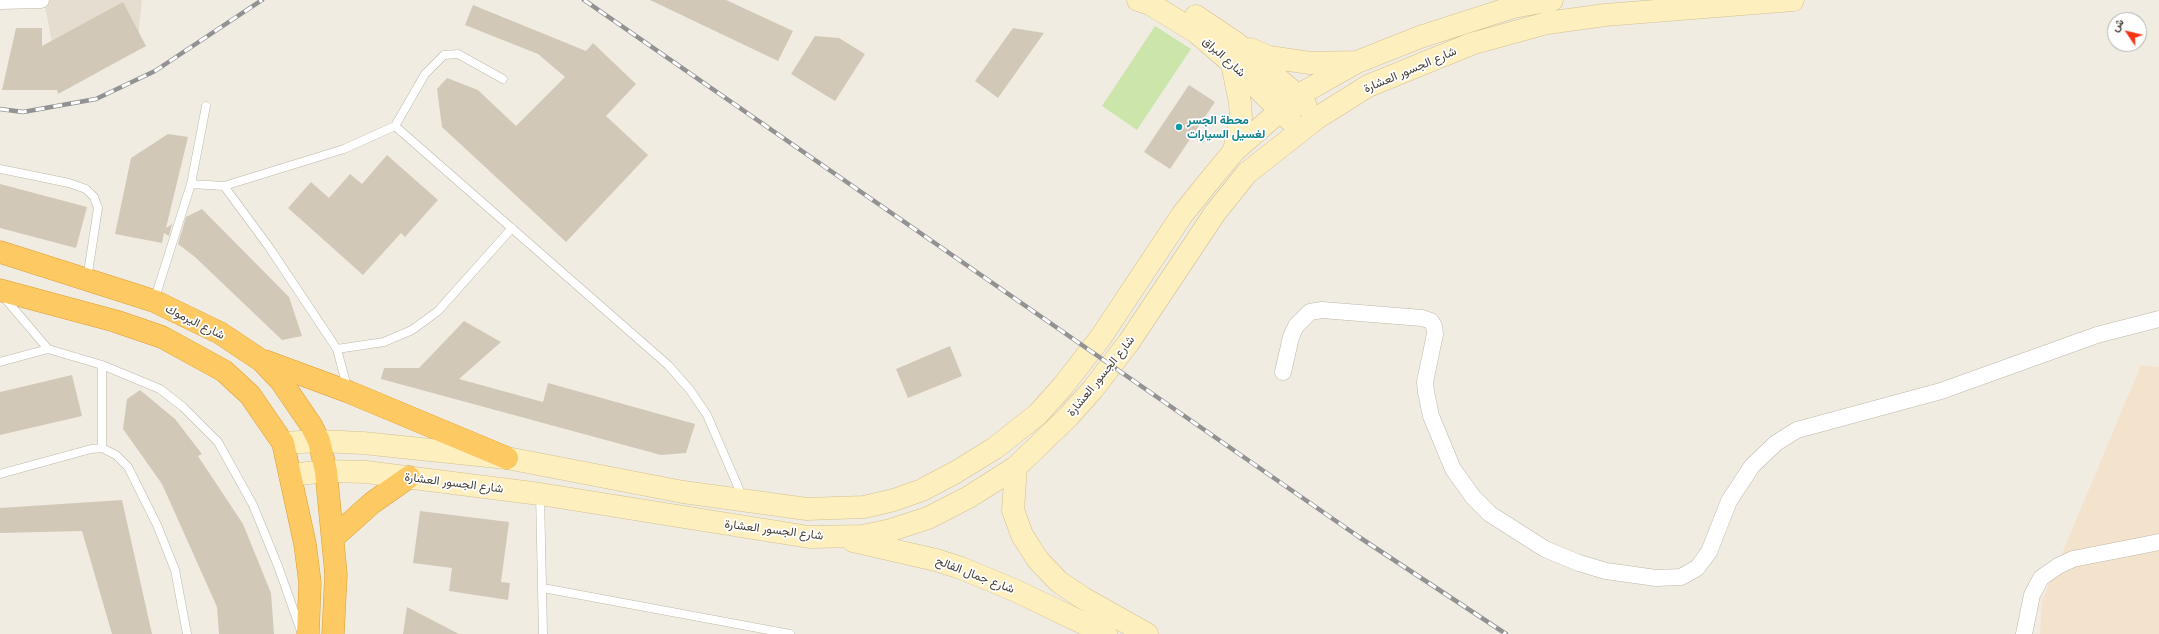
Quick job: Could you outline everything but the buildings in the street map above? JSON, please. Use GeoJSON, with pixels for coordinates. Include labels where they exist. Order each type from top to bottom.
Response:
{"type":"FeatureCollection","features":[{"type":"Feature","properties":{"kind":"highway","name":"شارع اليرموك"},"geometry":{"type":"LineString","coordinates":[[0,252],[154,301],[220,333],[262,360],[281,382],[311,425],[319,441],[326,471],[336,574],[333,634]]}},
{"type":"Feature","properties":{"kind":"highway"},"geometry":{"type":"LineString","coordinates":[[0,291],[115,321],[162,337],[224,371],[250,395],[283,443],[305,544],[310,583],[308,634]]}},
{"type":"Feature","properties":{"kind":"highway"},"geometry":{"type":"LineString","coordinates":[[262,360],[349,392],[507,458]]}},
{"type":"Feature","properties":{"kind":"highway"},"geometry":{"type":"LineString","coordinates":[[333,538],[372,503],[409,477]]}},
{"type":"Feature","properties":{"kind":"main road","name":"شارع البراق"},"geometry":{"type":"LineString","coordinates":[[1138,0],[1150,4],[1234,53],[1297,96],[1316,118]]}},
{"type":"Feature","properties":{"kind":"main road","name":"شارع البراق"},"geometry":{"type":"LineString","coordinates":[[1172,0],[1234,53],[1298,131]]}},
{"type":"Feature","properties":{"kind":"main road","name":"شارع الجسور العشارة"},"geometry":{"type":"LineString","coordinates":[[283,443],[319,441],[407,446],[507,458],[683,492],[743,499],[807,509],[864,507],[894,500],[922,490],[956,472],[995,448],[1038,414],[1063,386],[1101,337],[1182,216],[1234,151],[1297,96],[1357,62],[1470,20],[1514,7],[1552,0]]}},
{"type":"Feature","properties":{"kind":"main road","name":"شارع الجسور العشارة"},"geometry":{"type":"LineString","coordinates":[[326,471],[366,472],[540,494],[802,536],[863,536],[891,530],[928,518],[969,497],[1016,467],[1068,417],[1093,389],[1128,342],[1234,187],[1247,173],[1298,131],[1316,118],[1368,86],[1471,44],[1546,23],[1605,15],[1793,0]]}},
{"type":"Feature","properties":{"kind":"main road"},"geometry":{"type":"LineString","coordinates":[[1234,151],[1241,117],[1234,53],[1310,63],[1357,62]]}},
{"type":"Feature","properties":{"kind":"main road"},"geometry":{"type":"LineString","coordinates":[[1016,467],[1013,510],[1022,535],[1038,560],[1059,582],[1147,634]]}},
{"type":"Feature","properties":{"kind":"main road"},"geometry":{"type":"LineString","coordinates":[[290,474],[326,471]]}},
{"type":"Feature","properties":{"kind":"main road","name":"شارع جمال الفالح"},"geometry":{"type":"LineString","coordinates":[[836,537],[936,560],[961,568],[1014,590],[1106,634]]}},
{"type":"Feature","properties":{"kind":"street"},"geometry":{"type":"LineString","coordinates":[[0,1],[41,0]]}},
{"type":"Feature","properties":{"kind":"street"},"geometry":{"type":"LineString","coordinates":[[1282,372],[1291,337],[1296,326],[1310,312],[1322,310],[1422,318],[1431,321],[1434,326],[1435,334],[1425,382],[1428,404],[1453,469],[1473,497],[1490,514],[1545,549],[1579,563],[1606,571],[1656,578],[1681,576],[1697,568],[1709,552],[1730,501],[1752,466],[1776,443],[1797,430],[1941,391],[2090,338],[2159,319]]}},
{"type":"Feature","properties":{"kind":"street"},"geometry":{"type":"LineString","coordinates":[[2024,634],[2032,595],[2041,578],[2058,566],[2073,559],[2159,542]]}},
{"type":"Feature","properties":{"kind":"lane"},"geometry":{"type":"LineString","coordinates":[[191,184],[224,186],[344,149],[395,126],[425,74],[444,55],[458,54],[503,79]]}},
{"type":"Feature","properties":{"kind":"lane"},"geometry":{"type":"LineString","coordinates":[[154,301],[191,184],[206,106]]}},
{"type":"Feature","properties":{"kind":"lane"},"geometry":{"type":"LineString","coordinates":[[395,126],[668,365],[690,390],[707,415],[743,499]]}},
{"type":"Feature","properties":{"kind":"lane"},"geometry":{"type":"LineString","coordinates":[[0,169],[69,183],[86,189],[94,197],[98,208],[87,280]]}},
{"type":"Feature","properties":{"kind":"lane"},"geometry":{"type":"LineString","coordinates":[[224,186],[269,247],[337,349],[349,392]]}},
{"type":"Feature","properties":{"kind":"lane"},"geometry":{"type":"LineString","coordinates":[[337,349],[384,342],[412,330],[438,311],[512,228]]}},
{"type":"Feature","properties":{"kind":"lane"},"geometry":{"type":"LineString","coordinates":[[0,291],[48,350]]}},
{"type":"Feature","properties":{"kind":"lane"},"geometry":{"type":"LineString","coordinates":[[0,362],[48,350],[102,365],[160,389],[183,407],[218,442],[253,505],[278,566],[302,634]]}},
{"type":"Feature","properties":{"kind":"lane"},"geometry":{"type":"LineString","coordinates":[[102,365],[102,448]]}},
{"type":"Feature","properties":{"kind":"lane"},"geometry":{"type":"LineString","coordinates":[[0,474],[91,449],[102,448],[116,454],[128,468],[157,525],[175,570],[187,634]]}},
{"type":"Feature","properties":{"kind":"lane"},"geometry":{"type":"LineString","coordinates":[[540,494],[543,634]]}},
{"type":"Feature","properties":{"kind":"lane"},"geometry":{"type":"LineString","coordinates":[[543,588],[790,634]]}},
{"type":"Feature","properties":{"kind":"shaded area"},"geometry":{"type":"Polygon","coordinates":[[[0,0],[142,0],[137,47],[59,83],[45,5],[0,0]]]}},
{"type":"Feature","properties":{"kind":"shaded area"},"geometry":{"type":"Polygon","coordinates":[[[2141,365],[2159,367],[2159,634],[2040,634],[2042,601],[2141,365]]]}},
{"type":"Feature","properties":{"kind":"green space"},"geometry":{"type":"Polygon","coordinates":[[[1155,26],[1191,49],[1137,130],[1102,106],[1155,26]]]}},
{"type":"Feature","properties":{"kind":"railway"},"geometry":{"type":"LineString","coordinates":[[0,109],[23,112],[96,99],[155,71],[262,0]]}},
{"type":"Feature","properties":{"kind":"railway"},"geometry":{"type":"LineString","coordinates":[[584,0],[1359,537],[1506,634]]}},
{"type":"Feature","properties":{"kind":"place","name":"محطة الجسر لغسيل السيارات"},"geometry":{"type":"Point","coordinates":[1179,127]}}]}
